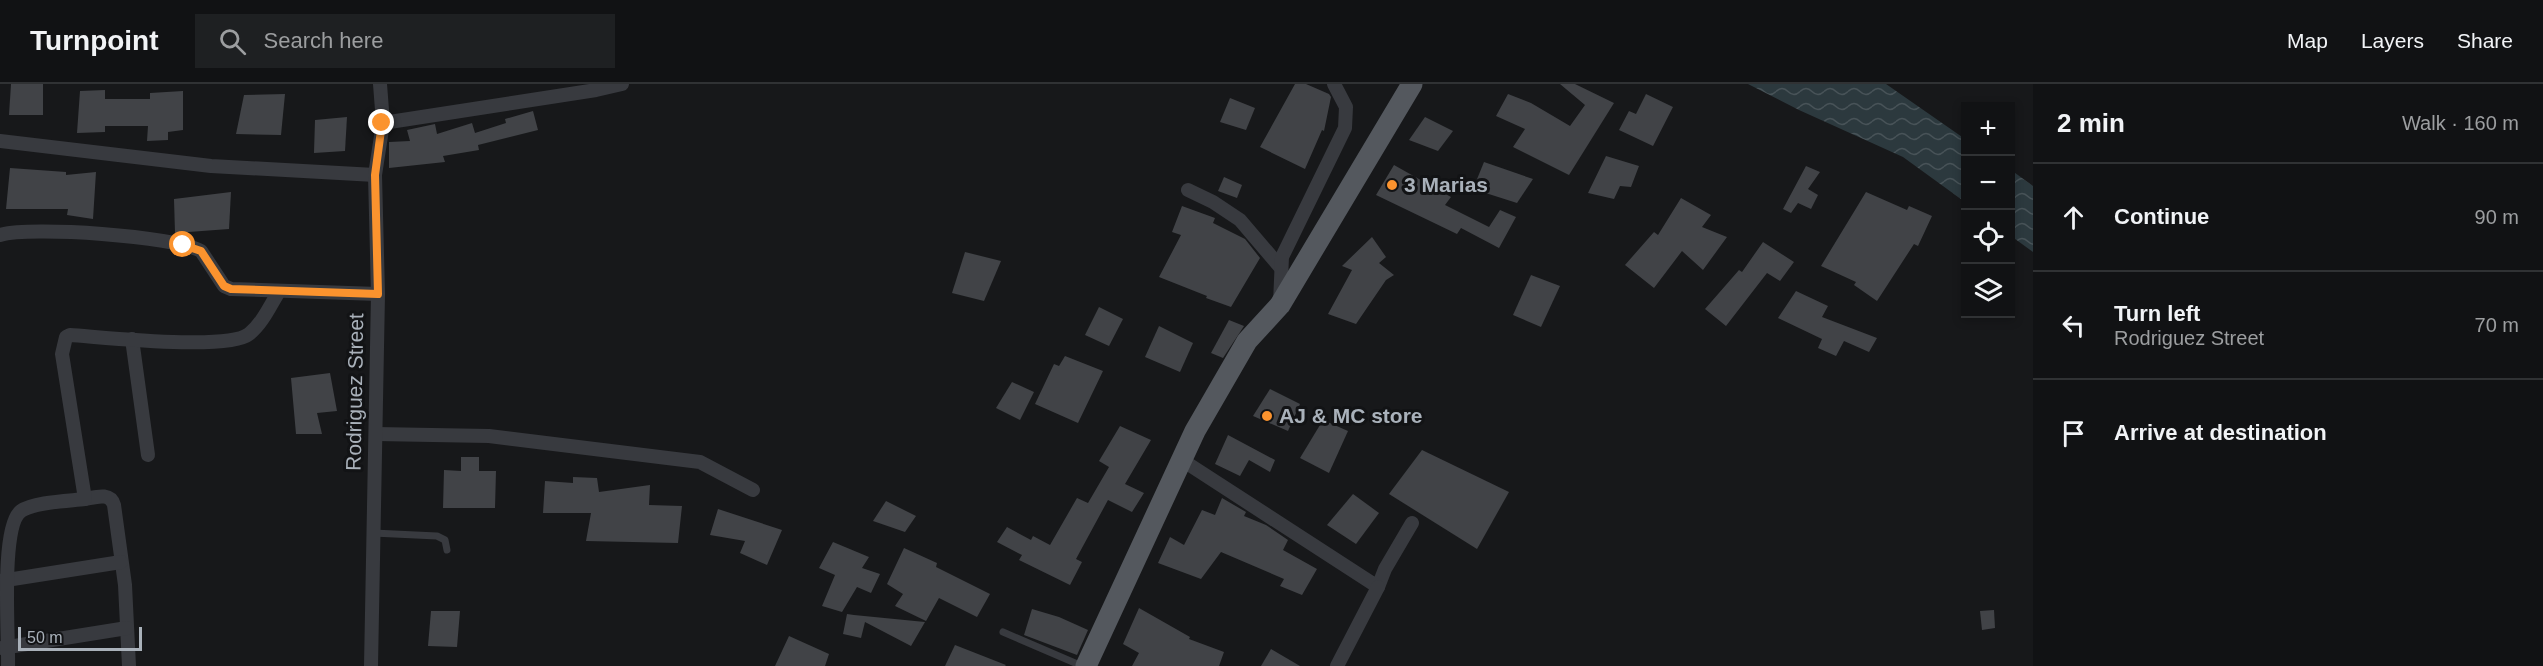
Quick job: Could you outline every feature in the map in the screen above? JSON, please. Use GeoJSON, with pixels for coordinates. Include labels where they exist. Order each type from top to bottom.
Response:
{"type":"FeatureCollection","features":[{"type":"Feature","properties":{"kind":"main road"},"geometry":{"type":"LineString","coordinates":[[1086,666],[1195,432],[1247,341],[1280,305],[1412,84]]}},
{"type":"Feature","properties":{"kind":"street","name":"Rodriguez Street"},"geometry":{"type":"LineString","coordinates":[[371,666],[378,294],[375,175],[382,123],[380,84]]}},
{"type":"Feature","properties":{"kind":"street"},"geometry":{"type":"LineString","coordinates":[[382,123],[622,84]]}},
{"type":"Feature","properties":{"kind":"street"},"geometry":{"type":"LineString","coordinates":[[1280,305],[1282,257],[1345,128],[1346,107],[1334,84]]}},
{"type":"Feature","properties":{"kind":"street"},"geometry":{"type":"LineString","coordinates":[[0,141],[211,166],[375,175]]}},
{"type":"Feature","properties":{"kind":"street"},"geometry":{"type":"LineString","coordinates":[[1188,190],[1213,202],[1240,220],[1281,268]]}},
{"type":"Feature","properties":{"kind":"street"},"geometry":{"type":"LineString","coordinates":[[0,235],[14,231],[46,230],[183,245],[201,251],[224,286],[231,289],[378,294]]}},
{"type":"Feature","properties":{"kind":"street"},"geometry":{"type":"LineString","coordinates":[[85,499],[63,345],[70,335],[234,341],[249,335],[278,292]]}},
{"type":"Feature","properties":{"kind":"street"},"geometry":{"type":"LineString","coordinates":[[132,339],[148,455]]}},
{"type":"Feature","properties":{"kind":"street"},"geometry":{"type":"LineString","coordinates":[[376,434],[489,436],[700,462],[753,490]]}},
{"type":"Feature","properties":{"kind":"street"},"geometry":{"type":"LineString","coordinates":[[1182,460],[1378,587]]}},
{"type":"Feature","properties":{"kind":"street"},"geometry":{"type":"LineString","coordinates":[[8,666],[4,647],[4,581],[12,525],[18,513],[29,508],[107,496],[112,499],[122,562],[129,666]]}},
{"type":"Feature","properties":{"kind":"street"},"geometry":{"type":"LineString","coordinates":[[1336,666],[1378,587],[1385,569],[1412,523]]}},
{"type":"Feature","properties":{"kind":"street"},"geometry":{"type":"LineString","coordinates":[[4,581],[122,562]]}},
{"type":"Feature","properties":{"kind":"street"},"geometry":{"type":"LineString","coordinates":[[4,647],[127,628]]}},
{"type":"Feature","properties":{"kind":"lane"},"geometry":{"type":"LineString","coordinates":[[373,533],[437,536],[445,540],[447,550]]}},
{"type":"Feature","properties":{"kind":"lane"},"geometry":{"type":"LineString","coordinates":[[1003,632],[1082,666]]}},
{"type":"Feature","properties":{"kind":"water"},"geometry":{"type":"Polygon","coordinates":[[[1748,84],[1886,84],[1961,136],[1961,199],[1903,157],[1748,84]]]}},
{"type":"Feature","properties":{"kind":"water"},"geometry":{"type":"Polygon","coordinates":[[[2015,173],[2033,186],[2033,252],[2015,239],[2015,173]]]}},
{"type":"Feature","properties":{"kind":"building"},"geometry":{"type":"Polygon","coordinates":[[[11,84],[43,84],[43,115],[9,115],[11,84]]]}},
{"type":"Feature","properties":{"kind":"building"},"geometry":{"type":"Polygon","coordinates":[[[1295,84],[1306,84],[1331,97],[1324,131],[1322,130],[1305,169],[1260,147],[1295,84]]]}},
{"type":"Feature","properties":{"kind":"building"},"geometry":{"type":"Polygon","coordinates":[[[1560,84],[1575,84],[1614,103],[1569,175],[1513,147],[1525,129],[1496,116],[1508,94],[1531,103],[1570,126],[1585,105],[1560,84]]]}},
{"type":"Feature","properties":{"kind":"building"},"geometry":{"type":"Polygon","coordinates":[[[105,90],[105,99],[150,99],[150,93],[183,91],[183,130],[168,132],[168,140],[147,141],[148,126],[105,126],[105,132],[77,133],[80,91],[105,90]]]}},
{"type":"Feature","properties":{"kind":"building"},"geometry":{"type":"Polygon","coordinates":[[[285,94],[281,135],[236,134],[244,95],[285,94]]]}},
{"type":"Feature","properties":{"kind":"building"},"geometry":{"type":"Polygon","coordinates":[[[1646,94],[1673,107],[1653,146],[1619,130],[1629,111],[1636,114],[1646,94]]]}},
{"type":"Feature","properties":{"kind":"building"},"geometry":{"type":"Polygon","coordinates":[[[1230,98],[1255,108],[1246,130],[1220,122],[1230,98]]]}},
{"type":"Feature","properties":{"kind":"building"},"geometry":{"type":"Polygon","coordinates":[[[533,111],[538,130],[478,145],[479,150],[443,156],[445,162],[389,168],[389,142],[410,141],[407,130],[435,124],[437,134],[472,123],[475,133],[506,123],[505,119],[533,111]]]}},
{"type":"Feature","properties":{"kind":"building"},"geometry":{"type":"Polygon","coordinates":[[[347,117],[345,151],[314,153],[315,120],[347,117]]]}},
{"type":"Feature","properties":{"kind":"building"},"geometry":{"type":"Polygon","coordinates":[[[1425,117],[1453,131],[1438,151],[1409,140],[1425,117]]]}},
{"type":"Feature","properties":{"kind":"building"},"geometry":{"type":"Polygon","coordinates":[[[1606,156],[1639,166],[1631,187],[1620,186],[1614,199],[1588,193],[1606,156]]]}},
{"type":"Feature","properties":{"kind":"building"},"geometry":{"type":"Polygon","coordinates":[[[1484,162],[1533,179],[1517,203],[1473,189],[1484,162]]]}},
{"type":"Feature","properties":{"kind":"building"},"geometry":{"type":"Polygon","coordinates":[[[1394,165],[1451,197],[1445,205],[1489,227],[1500,210],[1516,217],[1499,248],[1461,228],[1457,234],[1376,195],[1394,165]]]}},
{"type":"Feature","properties":{"kind":"building"},"geometry":{"type":"Polygon","coordinates":[[[1806,166],[1820,172],[1808,189],[1818,195],[1811,209],[1798,203],[1791,213],[1783,209],[1806,166]]]}},
{"type":"Feature","properties":{"kind":"building"},"geometry":{"type":"Polygon","coordinates":[[[10,168],[66,172],[66,175],[96,172],[93,219],[67,215],[68,209],[6,209],[10,168]]]}},
{"type":"Feature","properties":{"kind":"building"},"geometry":{"type":"Polygon","coordinates":[[[1224,177],[1242,185],[1237,198],[1218,191],[1224,177]]]}},
{"type":"Feature","properties":{"kind":"building"},"geometry":{"type":"Polygon","coordinates":[[[231,192],[229,229],[175,233],[174,199],[231,192]]]}},
{"type":"Feature","properties":{"kind":"building"},"geometry":{"type":"Polygon","coordinates":[[[1866,192],[1907,210],[1909,206],[1932,216],[1918,246],[1914,244],[1877,301],[1854,285],[1856,282],[1821,266],[1866,192]]]}},
{"type":"Feature","properties":{"kind":"building"},"geometry":{"type":"Polygon","coordinates":[[[1681,198],[1711,215],[1702,227],[1727,237],[1703,270],[1682,251],[1654,288],[1625,265],[1654,232],[1658,235],[1681,198]]]}},
{"type":"Feature","properties":{"kind":"building"},"geometry":{"type":"Polygon","coordinates":[[[1182,206],[1215,218],[1213,223],[1245,239],[1260,258],[1231,307],[1159,277],[1181,235],[1172,232],[1182,206]]]}},
{"type":"Feature","properties":{"kind":"building"},"geometry":{"type":"Polygon","coordinates":[[[1372,237],[1386,257],[1379,263],[1394,275],[1386,280],[1356,324],[1328,314],[1352,270],[1342,266],[1372,237]]]}},
{"type":"Feature","properties":{"kind":"building"},"geometry":{"type":"Polygon","coordinates":[[[1763,242],[1794,262],[1780,281],[1767,273],[1726,326],[1705,309],[1739,270],[1742,272],[1763,242]]]}},
{"type":"Feature","properties":{"kind":"building"},"geometry":{"type":"Polygon","coordinates":[[[965,252],[1001,261],[984,301],[952,293],[965,252]]]}},
{"type":"Feature","properties":{"kind":"building"},"geometry":{"type":"Polygon","coordinates":[[[1531,275],[1560,286],[1541,327],[1513,315],[1531,275]]]}},
{"type":"Feature","properties":{"kind":"building"},"geometry":{"type":"Polygon","coordinates":[[[1796,291],[1828,306],[1822,317],[1877,338],[1869,352],[1844,341],[1836,356],[1818,348],[1822,339],[1778,318],[1796,291]]]}},
{"type":"Feature","properties":{"kind":"building"},"geometry":{"type":"Polygon","coordinates":[[[1099,307],[1123,319],[1109,346],[1085,335],[1099,307]]]}},
{"type":"Feature","properties":{"kind":"building"},"geometry":{"type":"Polygon","coordinates":[[[1229,320],[1244,326],[1223,358],[1211,353],[1229,320]]]}},
{"type":"Feature","properties":{"kind":"building"},"geometry":{"type":"Polygon","coordinates":[[[1159,326],[1193,343],[1180,372],[1145,357],[1159,326]]]}},
{"type":"Feature","properties":{"kind":"building"},"geometry":{"type":"Polygon","coordinates":[[[1065,356],[1103,371],[1078,423],[1035,404],[1054,364],[1059,366],[1065,356]]]}},
{"type":"Feature","properties":{"kind":"building"},"geometry":{"type":"Polygon","coordinates":[[[330,373],[337,411],[317,413],[322,434],[296,434],[291,378],[330,373]]]}},
{"type":"Feature","properties":{"kind":"building"},"geometry":{"type":"Polygon","coordinates":[[[1012,382],[1034,392],[1020,420],[996,408],[1012,382]]]}},
{"type":"Feature","properties":{"kind":"building"},"geometry":{"type":"Polygon","coordinates":[[[1270,389],[1300,404],[1288,431],[1253,416],[1270,389]]]}},
{"type":"Feature","properties":{"kind":"building"},"geometry":{"type":"Polygon","coordinates":[[[1323,420],[1348,431],[1329,473],[1300,458],[1323,420]]]}},
{"type":"Feature","properties":{"kind":"building"},"geometry":{"type":"Polygon","coordinates":[[[1120,426],[1151,440],[1125,484],[1144,493],[1132,512],[1108,500],[1076,559],[1082,562],[1070,585],[1019,560],[1022,555],[997,542],[1007,527],[1031,540],[1033,536],[1050,545],[1077,498],[1088,503],[1109,467],[1099,461],[1120,426]]]}},
{"type":"Feature","properties":{"kind":"building"},"geometry":{"type":"Polygon","coordinates":[[[1228,435],[1275,460],[1270,472],[1249,460],[1240,476],[1215,464],[1228,435]]]}},
{"type":"Feature","properties":{"kind":"building"},"geometry":{"type":"Polygon","coordinates":[[[1422,450],[1509,492],[1477,549],[1389,494],[1422,450]]]}},
{"type":"Feature","properties":{"kind":"building"},"geometry":{"type":"Polygon","coordinates":[[[461,457],[479,457],[479,471],[496,471],[495,508],[443,508],[444,470],[461,471],[461,457]]]}},
{"type":"Feature","properties":{"kind":"building"},"geometry":{"type":"Polygon","coordinates":[[[573,477],[597,478],[599,492],[650,485],[649,505],[682,506],[678,543],[586,541],[591,513],[543,513],[545,481],[573,483],[573,477]]]}},
{"type":"Feature","properties":{"kind":"building"},"geometry":{"type":"Polygon","coordinates":[[[1353,494],[1379,513],[1356,544],[1327,525],[1353,494]]]}},
{"type":"Feature","properties":{"kind":"building"},"geometry":{"type":"Polygon","coordinates":[[[1222,498],[1246,512],[1244,516],[1266,525],[1288,540],[1283,550],[1317,569],[1302,595],[1280,586],[1284,579],[1221,552],[1201,579],[1158,563],[1170,537],[1184,545],[1202,510],[1215,515],[1222,498]]]}},
{"type":"Feature","properties":{"kind":"building"},"geometry":{"type":"Polygon","coordinates":[[[886,501],[916,516],[905,532],[873,521],[886,501]]]}},
{"type":"Feature","properties":{"kind":"building"},"geometry":{"type":"Polygon","coordinates":[[[718,509],[782,530],[767,565],[740,553],[745,541],[710,535],[718,509]]]}},
{"type":"Feature","properties":{"kind":"building"},"geometry":{"type":"Polygon","coordinates":[[[833,542],[869,557],[862,568],[880,574],[871,593],[857,587],[842,612],[822,606],[835,575],[819,568],[833,542]]]}},
{"type":"Feature","properties":{"kind":"building"},"geometry":{"type":"Polygon","coordinates":[[[904,548],[937,563],[936,567],[990,594],[977,617],[939,598],[926,621],[895,606],[903,594],[887,584],[904,548]]]}},
{"type":"Feature","properties":{"kind":"building"},"geometry":{"type":"Polygon","coordinates":[[[1139,608],[1190,637],[1189,639],[1224,652],[1219,666],[1132,666],[1139,653],[1123,644],[1139,608]]]}},
{"type":"Feature","properties":{"kind":"building"},"geometry":{"type":"Polygon","coordinates":[[[1032,609],[1059,617],[1088,630],[1077,655],[1024,635],[1032,609]]]}},
{"type":"Feature","properties":{"kind":"building"},"geometry":{"type":"Polygon","coordinates":[[[1994,610],[1995,628],[1982,630],[1980,611],[1994,610]]]}},
{"type":"Feature","properties":{"kind":"building"},"geometry":{"type":"Polygon","coordinates":[[[431,611],[460,611],[457,647],[428,646],[431,611]]]}},
{"type":"Feature","properties":{"kind":"building"},"geometry":{"type":"Polygon","coordinates":[[[847,614],[925,622],[911,646],[865,622],[861,638],[843,634],[847,614]]]}},
{"type":"Feature","properties":{"kind":"building"},"geometry":{"type":"Polygon","coordinates":[[[789,636],[829,654],[825,666],[775,666],[789,636]]]}},
{"type":"Feature","properties":{"kind":"building"},"geometry":{"type":"Polygon","coordinates":[[[955,645],[1006,665],[945,666],[955,645]]]}},
{"type":"Feature","properties":{"kind":"building"},"geometry":{"type":"Polygon","coordinates":[[[1271,649],[1300,666],[1261,666],[1271,649]]]}},
{"type":"Feature","properties":{"kind":"place","name":"3 Marias"},"geometry":{"type":"Point","coordinates":[1392,185]}},
{"type":"Feature","properties":{"kind":"place","name":"AJ & MC store"},"geometry":{"type":"Point","coordinates":[1267,416]}},
{"type":"Feature","properties":{"kind":"route"},"geometry":{"type":"LineString","coordinates":[[183,245],[201,251],[224,286],[231,289],[378,294],[375,175],[382,123]]}}]}
